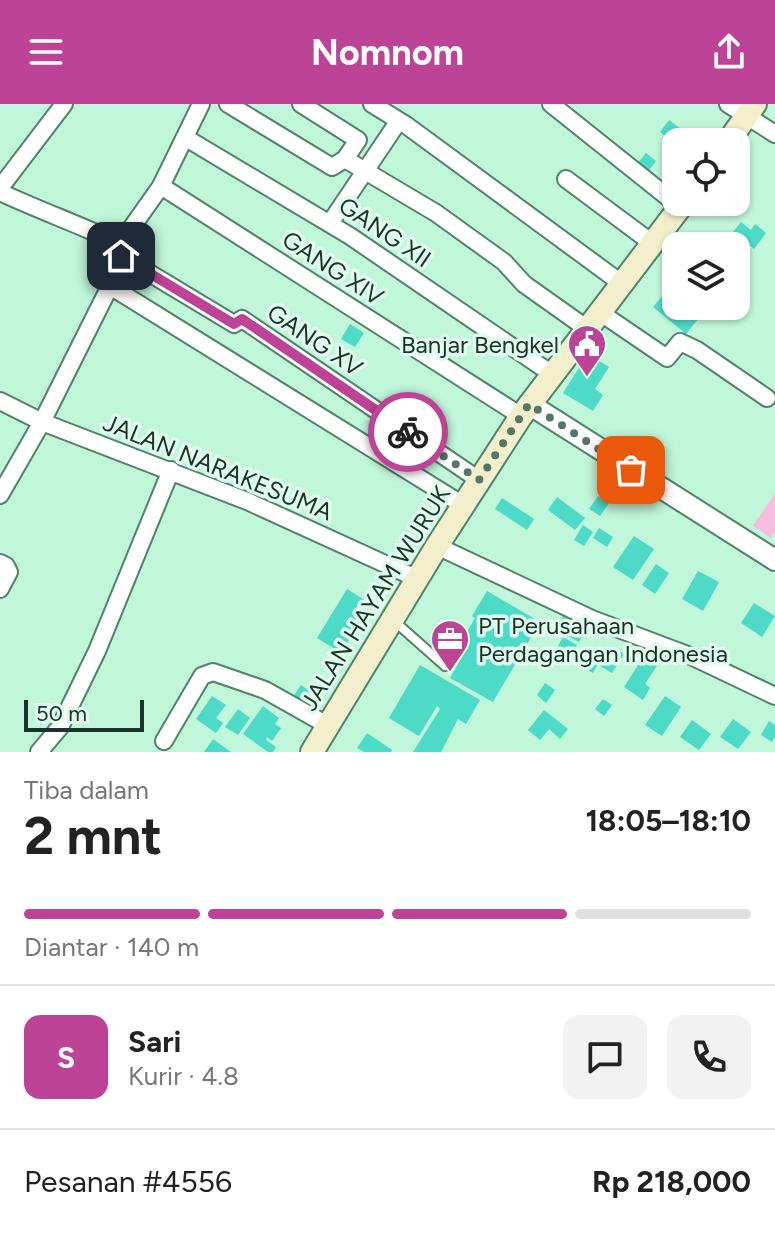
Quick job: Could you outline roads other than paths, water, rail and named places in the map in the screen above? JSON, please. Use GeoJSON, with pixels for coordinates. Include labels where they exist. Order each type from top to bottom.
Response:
{"type":"FeatureCollection","features":[{"type":"Feature","properties":{"kind":"main road"},"geometry":{"type":"LineString","coordinates":[[734,128],[743,108]]}},
{"type":"Feature","properties":{"kind":"main road","name":"JALAN HAYAM WURUK"},"geometry":{"type":"LineString","coordinates":[[312,752],[437,546],[525,410],[673,216]]}},
{"type":"Feature","properties":{"kind":"street"},"geometry":{"type":"LineString","coordinates":[[64,104],[0,190],[120,244],[161,186],[201,104]]}},
{"type":"Feature","properties":{"kind":"street"},"geometry":{"type":"LineString","coordinates":[[228,104],[332,167],[345,159],[358,140],[301,104]]}},
{"type":"Feature","properties":{"kind":"street"},"geometry":{"type":"LineString","coordinates":[[372,104],[406,125],[621,283]]}},
{"type":"Feature","properties":{"kind":"street"},"geometry":{"type":"LineString","coordinates":[[551,104],[662,189]]}},
{"type":"Feature","properties":{"kind":"street"},"geometry":{"type":"LineString","coordinates":[[743,108],[775,134]]}},
{"type":"Feature","properties":{"kind":"street"},"geometry":{"type":"LineString","coordinates":[[330,223],[396,125]]}},
{"type":"Feature","properties":{"kind":"street","name":"GANG XII"},"geometry":{"type":"LineString","coordinates":[[186,138],[330,223],[552,374]]}},
{"type":"Feature","properties":{"kind":"street"},"geometry":{"type":"LineString","coordinates":[[345,159],[436,213],[504,262],[524,284],[667,358],[680,342],[697,350],[767,398]]}},
{"type":"Feature","properties":{"kind":"street"},"geometry":{"type":"LineString","coordinates":[[566,179],[652,243]]}},
{"type":"Feature","properties":{"kind":"street","name":"GANG XIV"},"geometry":{"type":"LineString","coordinates":[[161,186],[525,410]]}},
{"type":"Feature","properties":{"kind":"street","name":"GANG XV"},"geometry":{"type":"LineString","coordinates":[[121,256],[234,324],[242,319],[479,480]]}},
{"type":"Feature","properties":{"kind":"street"},"geometry":{"type":"LineString","coordinates":[[0,495],[42,422],[110,286],[463,505]]}},
{"type":"Feature","properties":{"kind":"street","name":"JALAN NARAKESUMA"},"geometry":{"type":"LineString","coordinates":[[0,401],[42,422],[171,470],[297,523],[418,579]]}},
{"type":"Feature","properties":{"kind":"street"},"geometry":{"type":"LineString","coordinates":[[525,410],[774,557]]}},
{"type":"Feature","properties":{"kind":"street"},"geometry":{"type":"LineString","coordinates":[[39,752],[60,727],[97,651],[171,470]]}},
{"type":"Feature","properties":{"kind":"street"},"geometry":{"type":"LineString","coordinates":[[437,546],[592,619],[693,657],[775,696]]}},
{"type":"Feature","properties":{"kind":"street"},"geometry":{"type":"LineString","coordinates":[[0,563],[9,572],[0,589]]}},
{"type":"Feature","properties":{"kind":"street"},"geometry":{"type":"LineString","coordinates":[[164,741],[202,676],[213,672],[265,690],[327,725]]}},
{"type":"Feature","properties":{"kind":"lane"},"geometry":{"type":"LineString","coordinates":[[393,619],[445,666]]}},
{"type":"Feature","properties":{"kind":"place","name":"Banjar Bengkel"},"geometry":{"type":"Point","coordinates":[587,378]}},
{"type":"Feature","properties":{"kind":"place","name":"PT Perusahaan Perdagangan Indonesia"},"geometry":{"type":"Point","coordinates":[450,673]}}]}
